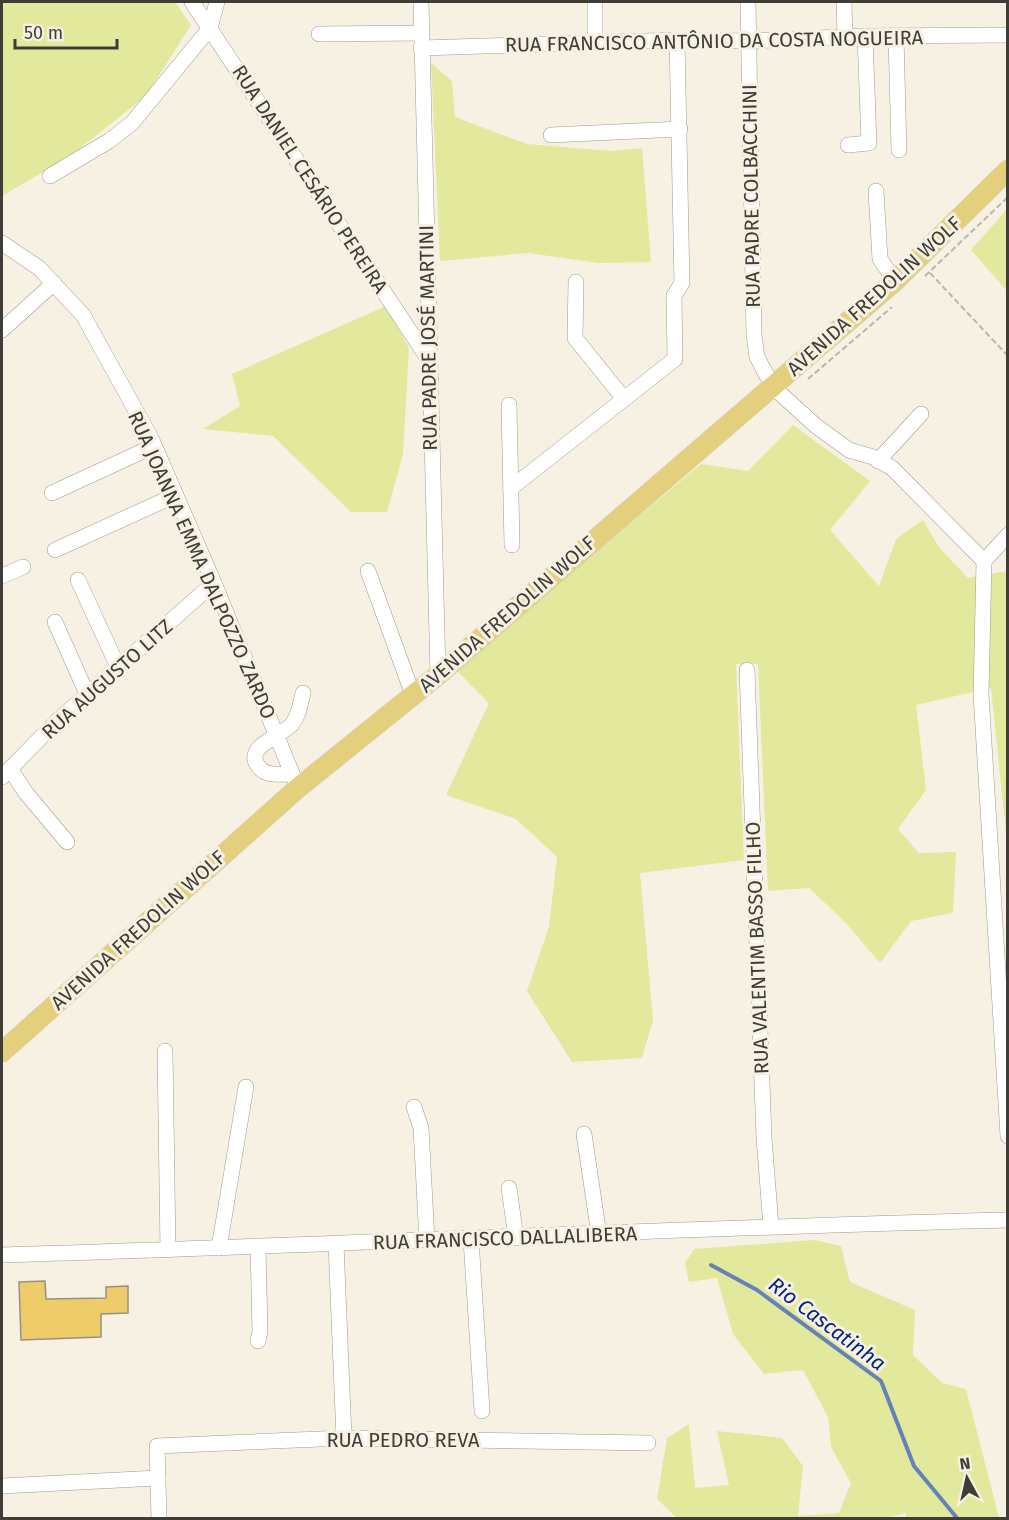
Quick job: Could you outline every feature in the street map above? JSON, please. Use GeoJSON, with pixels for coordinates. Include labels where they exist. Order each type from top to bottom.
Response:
{"type":"FeatureCollection","features":[{"type":"Feature","properties":{"kind":"main road","name":"AVENIDA FREDOLIN WOLF"},"geometry":{"type":"LineString","coordinates":[[2,1052],[295,781],[438,675],[895,281],[1008,170]]}},
{"type":"Feature","properties":{"kind":"street","name":"RUA DANIEL CESÁRIO PEREIRA"},"geometry":{"type":"LineString","coordinates":[[192,2],[428,358]]}},
{"type":"Feature","properties":{"kind":"street"},"geometry":{"type":"LineString","coordinates":[[50,176],[109,141],[132,123],[210,28],[218,2]]}},
{"type":"Feature","properties":{"kind":"street","name":"RUA PADRE JOSÉ MARTINI"},"geometry":{"type":"LineString","coordinates":[[421,2],[428,358],[438,675]]}},
{"type":"Feature","properties":{"kind":"street"},"geometry":{"type":"LineString","coordinates":[[595,2],[595,42]]}},
{"type":"Feature","properties":{"kind":"street","name":"RUA PADRE COLBACCHINI"},"geometry":{"type":"LineString","coordinates":[[748,2],[752,141],[753,335],[757,357],[773,387],[816,426],[849,450],[878,460],[892,468],[984,561]]}},
{"type":"Feature","properties":{"kind":"street"},"geometry":{"type":"LineString","coordinates":[[844,2],[845,37]]}},
{"type":"Feature","properties":{"kind":"street","name":"RUA FRANCISCO ANTÔNIO DA COSTA NOGUEIRA"},"geometry":{"type":"LineString","coordinates":[[319,34],[421,41],[595,42],[1008,35]]}},
{"type":"Feature","properties":{"kind":"street"},"geometry":{"type":"LineString","coordinates":[[848,145],[868,143],[865,36]]}},
{"type":"Feature","properties":{"kind":"street"},"geometry":{"type":"LineString","coordinates":[[896,37],[899,150]]}},
{"type":"Feature","properties":{"kind":"street"},"geometry":{"type":"LineString","coordinates":[[511,488],[675,359],[674,296],[682,283],[677,40]]}},
{"type":"Feature","properties":{"kind":"street"},"geometry":{"type":"LineString","coordinates":[[551,135],[680,129]]}},
{"type":"Feature","properties":{"kind":"street"},"geometry":{"type":"LineString","coordinates":[[876,191],[880,259],[895,281]]}},
{"type":"Feature","properties":{"kind":"street","name":"RUA JOANNA EMMA DALPOZZO ZARDO"},"geometry":{"type":"LineString","coordinates":[[2,243],[39,268],[83,315],[154,446],[214,583],[295,781]]}},
{"type":"Feature","properties":{"kind":"street"},"geometry":{"type":"LineString","coordinates":[[576,282],[574,338],[624,399]]}},
{"type":"Feature","properties":{"kind":"street"},"geometry":{"type":"LineString","coordinates":[[2,330],[54,283]]}},
{"type":"Feature","properties":{"kind":"street"},"geometry":{"type":"LineString","coordinates":[[509,405],[512,545]]}},
{"type":"Feature","properties":{"kind":"street"},"geometry":{"type":"LineString","coordinates":[[878,460],[921,414]]}},
{"type":"Feature","properties":{"kind":"street"},"geometry":{"type":"LineString","coordinates":[[52,493],[154,446]]}},
{"type":"Feature","properties":{"kind":"street"},"geometry":{"type":"LineString","coordinates":[[55,550],[176,495]]}},
{"type":"Feature","properties":{"kind":"street"},"geometry":{"type":"LineString","coordinates":[[1008,535],[984,561],[981,694],[1008,1136]]}},
{"type":"Feature","properties":{"kind":"street"},"geometry":{"type":"LineString","coordinates":[[2,576],[23,567]]}},
{"type":"Feature","properties":{"kind":"street"},"geometry":{"type":"LineString","coordinates":[[368,571],[412,695]]}},
{"type":"Feature","properties":{"kind":"street"},"geometry":{"type":"LineString","coordinates":[[78,580],[118,667]]}},
{"type":"Feature","properties":{"kind":"street","name":"RUA AUGUSTO LITZ"},"geometry":{"type":"LineString","coordinates":[[6,773],[87,694],[214,583]]}},
{"type":"Feature","properties":{"kind":"street"},"geometry":{"type":"LineString","coordinates":[[55,622],[87,694]]}},
{"type":"Feature","properties":{"kind":"street","name":"RUA VALENTIM BASSO FILHO"},"geometry":{"type":"LineString","coordinates":[[747,670],[764,1138],[771,1226]]}},
{"type":"Feature","properties":{"kind":"street"},"geometry":{"type":"LineString","coordinates":[[295,781],[261,771],[255,763],[255,753],[260,746],[277,736],[297,716],[303,693]]}},
{"type":"Feature","properties":{"kind":"street"},"geometry":{"type":"LineString","coordinates":[[6,773],[67,842]]}},
{"type":"Feature","properties":{"kind":"street"},"geometry":{"type":"LineString","coordinates":[[165,1051],[168,1250]]}},
{"type":"Feature","properties":{"kind":"street"},"geometry":{"type":"LineString","coordinates":[[219,1248],[246,1087]]}},
{"type":"Feature","properties":{"kind":"street"},"geometry":{"type":"LineString","coordinates":[[414,1107],[421,1128],[427,1241]]}},
{"type":"Feature","properties":{"kind":"street"},"geometry":{"type":"LineString","coordinates":[[584,1134],[599,1235]]}},
{"type":"Feature","properties":{"kind":"street"},"geometry":{"type":"LineString","coordinates":[[509,1188],[516,1238]]}},
{"type":"Feature","properties":{"kind":"street","name":"RUA FRANCISCO DALLALIBERA"},"geometry":{"type":"LineString","coordinates":[[2,1255],[599,1235],[771,1226],[1008,1220]]}},
{"type":"Feature","properties":{"kind":"street"},"geometry":{"type":"LineString","coordinates":[[471,1239],[482,1411]]}},
{"type":"Feature","properties":{"kind":"street"},"geometry":{"type":"LineString","coordinates":[[336,1244],[344,1438]]}},
{"type":"Feature","properties":{"kind":"street"},"geometry":{"type":"LineString","coordinates":[[258,1247],[260,1331],[258,1341]]}},
{"type":"Feature","properties":{"kind":"street","name":"RUA PEDRO REVA"},"geometry":{"type":"LineString","coordinates":[[158,1478],[157,1446],[344,1438],[648,1443]]}},
{"type":"Feature","properties":{"kind":"street"},"geometry":{"type":"LineString","coordinates":[[2,1486],[158,1478],[159,1518]]}},
{"type":"Feature","properties":{"kind":"path"},"geometry":{"type":"LineString","coordinates":[[918,260],[1008,356]]}},
{"type":"Feature","properties":{"kind":"green space"},"geometry":{"type":"Polygon","coordinates":[[[2,2],[175,2],[191,25],[146,96],[70,156],[2,196],[2,2]]]}},
{"type":"Feature","properties":{"kind":"green space"},"geometry":{"type":"Polygon","coordinates":[[[431,63],[452,81],[455,117],[527,144],[611,151],[642,148],[651,262],[598,263],[528,253],[440,261],[431,63]]]}},
{"type":"Feature","properties":{"kind":"green space"},"geometry":{"type":"Polygon","coordinates":[[[1007,209],[1007,291],[971,250],[1007,209]]]}},
{"type":"Feature","properties":{"kind":"green space"},"geometry":{"type":"Polygon","coordinates":[[[386,306],[409,348],[403,454],[387,512],[351,512],[273,436],[203,429],[240,406],[232,374],[386,306]]]}},
{"type":"Feature","properties":{"kind":"green space"},"geometry":{"type":"Polygon","coordinates":[[[793,425],[870,481],[830,530],[879,586],[896,539],[923,520],[938,546],[968,578],[1007,571],[1007,843],[991,688],[916,705],[926,790],[898,829],[919,853],[956,852],[953,913],[911,921],[880,963],[845,922],[809,888],[768,891],[758,664],[736,664],[744,860],[640,873],[653,1020],[642,1058],[572,1062],[527,991],[549,927],[557,857],[516,819],[446,795],[489,703],[455,669],[701,464],[748,471],[793,425]]]}},
{"type":"Feature","properties":{"kind":"green space"},"geometry":{"type":"Polygon","coordinates":[[[814,1240],[841,1246],[850,1282],[915,1310],[913,1355],[942,1383],[966,1389],[999,1518],[906,1518],[906,1513],[886,1518],[677,1518],[657,1499],[667,1438],[689,1424],[695,1488],[729,1485],[717,1431],[782,1438],[803,1466],[798,1516],[839,1513],[851,1483],[831,1447],[828,1417],[803,1370],[764,1374],[733,1334],[717,1278],[689,1282],[685,1263],[694,1249],[814,1240]]]}},
{"type":"Feature","properties":{"kind":"building"},"geometry":{"type":"Polygon","coordinates":[[[45,1281],[46,1299],[106,1298],[106,1287],[128,1286],[128,1313],[101,1314],[101,1337],[21,1340],[19,1282],[45,1281]]]}},
{"type":"Feature","properties":{"kind":"waterway","name":"Rio Cascatinha"},"geometry":{"type":"LineString","coordinates":[[711,1265],[757,1290],[881,1381],[914,1466],[957,1518]]}}]}
